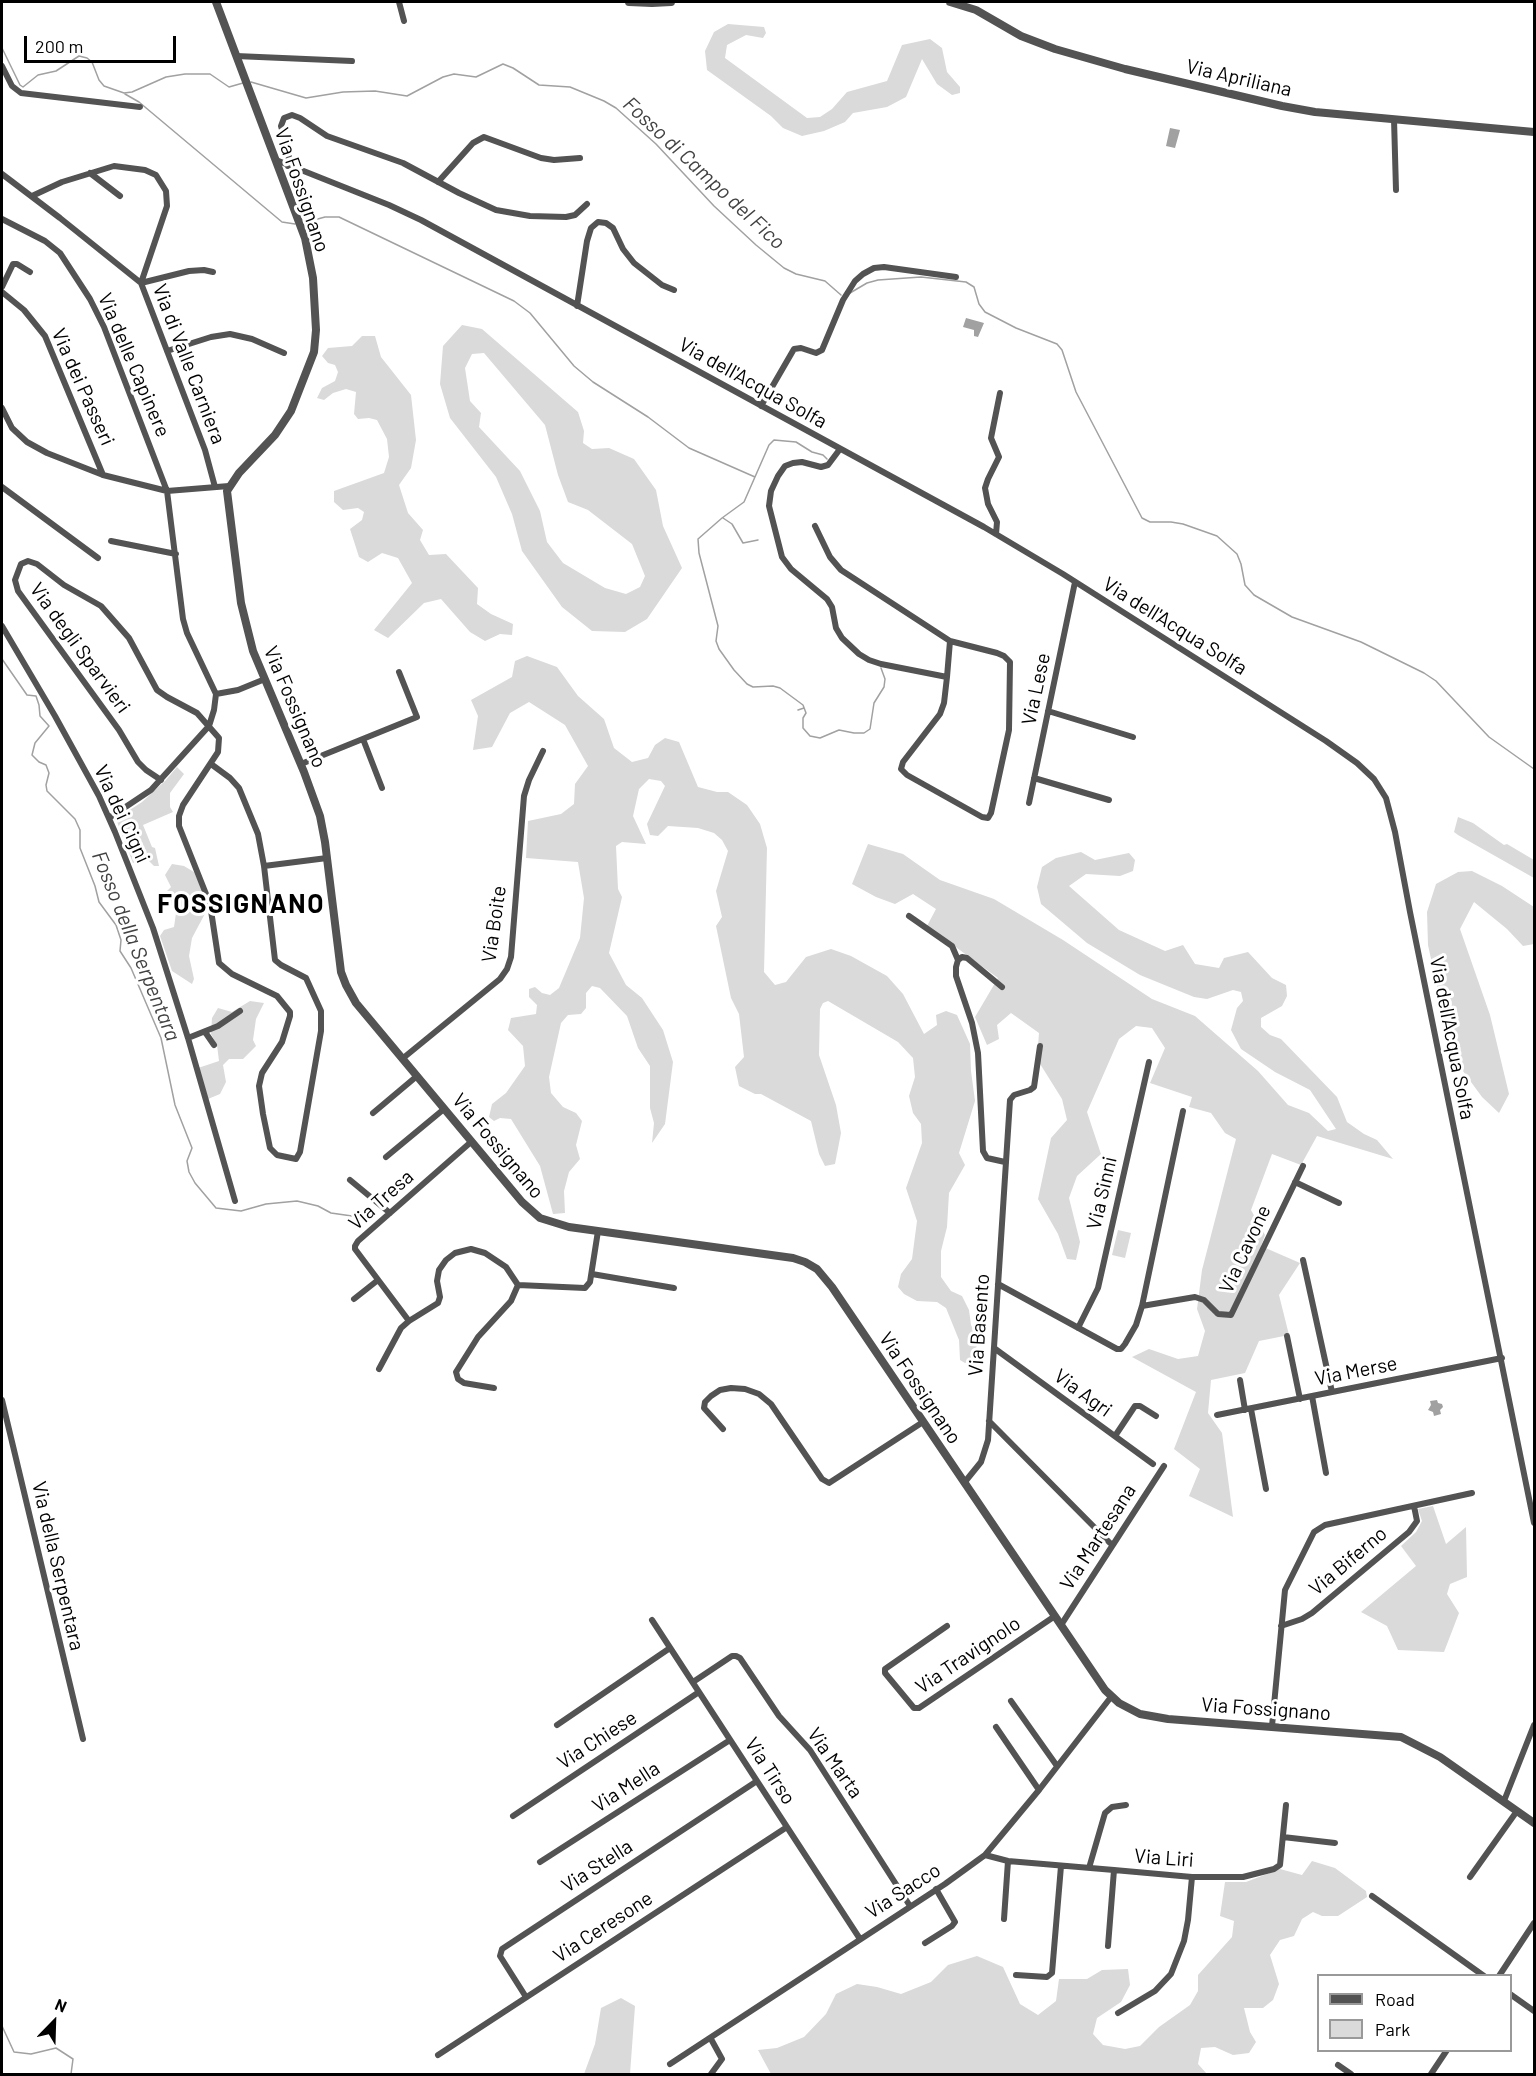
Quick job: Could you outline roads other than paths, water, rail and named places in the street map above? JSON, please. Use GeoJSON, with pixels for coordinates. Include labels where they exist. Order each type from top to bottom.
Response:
{"type":"FeatureCollection","features":[{"type":"Feature","properties":{"kind":"street","name":"Via Fossignano"},"geometry":{"type":"LineString","coordinates":[[216,2],[302,228],[314,286],[317,333],[314,352],[295,403],[285,421],[229,486],[227,497],[243,611],[251,645],[301,764],[321,822],[339,956],[344,980],[356,1003],[471,1142],[535,1215],[558,1224],[598,1231],[790,1257],[808,1263],[819,1271],[1060,1625],[1111,1696],[1126,1708],[1154,1717],[1404,1737],[1440,1757],[1534,1823]]}},
{"type":"Feature","properties":{"kind":"street"},"geometry":{"type":"LineString","coordinates":[[399,2],[404,21]]}},
{"type":"Feature","properties":{"kind":"street"},"geometry":{"type":"LineString","coordinates":[[629,2],[670,2]]}},
{"type":"Feature","properties":{"kind":"street","name":"Via Apriliana"},"geometry":{"type":"LineString","coordinates":[[950,2],[976,10],[1038,43],[1117,67],[1290,107],[1534,132]]}},
{"type":"Feature","properties":{"kind":"street"},"geometry":{"type":"LineString","coordinates":[[236,56],[352,62]]}},
{"type":"Feature","properties":{"kind":"street"},"geometry":{"type":"LineString","coordinates":[[2,66],[12,86],[21,93],[140,107]]}},
{"type":"Feature","properties":{"kind":"street"},"geometry":{"type":"LineString","coordinates":[[288,165],[289,155],[281,126],[284,118],[292,115],[327,136],[398,161],[492,208],[523,215],[569,217],[577,214],[587,204]]}},
{"type":"Feature","properties":{"kind":"street"},"geometry":{"type":"LineString","coordinates":[[1394,119],[1396,190]]}},
{"type":"Feature","properties":{"kind":"street"},"geometry":{"type":"LineString","coordinates":[[438,182],[472,143],[484,137],[543,159],[580,158]]}},
{"type":"Feature","properties":{"kind":"street","name":"Via dell'Acqua Solfa"},"geometry":{"type":"LineString","coordinates":[[276,160],[415,217],[996,534],[1334,747],[1363,768],[1382,789],[1395,832],[1534,1523]]}},
{"type":"Feature","properties":{"kind":"street"},"geometry":{"type":"LineString","coordinates":[[32,196],[56,185],[117,166],[145,170],[157,177],[166,189],[168,202],[141,283]]}},
{"type":"Feature","properties":{"kind":"street"},"geometry":{"type":"LineString","coordinates":[[90,173],[120,196]]}},
{"type":"Feature","properties":{"kind":"street","name":"Via di Valle Carniera"},"geometry":{"type":"LineString","coordinates":[[2,174],[141,283],[206,450],[215,487]]}},
{"type":"Feature","properties":{"kind":"street","name":"Via delle Capinere"},"geometry":{"type":"LineString","coordinates":[[2,219],[46,242],[57,251],[69,264],[106,330],[167,491],[179,595],[185,626],[216,694]]}},
{"type":"Feature","properties":{"kind":"street"},"geometry":{"type":"LineString","coordinates":[[577,306],[587,241],[591,228],[598,222],[606,223],[613,228],[625,253],[636,265],[662,285],[674,290]]}},
{"type":"Feature","properties":{"kind":"street"},"geometry":{"type":"LineString","coordinates":[[2,287],[13,264],[30,272]]}},
{"type":"Feature","properties":{"kind":"street"},"geometry":{"type":"LineString","coordinates":[[761,406],[794,349],[801,348],[816,353],[822,350],[843,300],[863,273],[884,267],[956,277]]}},
{"type":"Feature","properties":{"kind":"street"},"geometry":{"type":"LineString","coordinates":[[141,283],[189,271],[213,272]]}},
{"type":"Feature","properties":{"kind":"street","name":"Via dei Passeri"},"geometry":{"type":"LineString","coordinates":[[2,292],[28,313],[47,340],[104,475]]}},
{"type":"Feature","properties":{"kind":"street"},"geometry":{"type":"LineString","coordinates":[[167,351],[209,337],[230,334],[249,338],[284,353]]}},
{"type":"Feature","properties":{"kind":"street"},"geometry":{"type":"LineString","coordinates":[[996,534],[997,522],[988,504],[986,486],[999,456],[991,438],[1000,393]]}},
{"type":"Feature","properties":{"kind":"street"},"geometry":{"type":"LineString","coordinates":[[2,408],[12,428],[25,441],[47,453],[104,475],[167,491],[229,486]]}},
{"type":"Feature","properties":{"kind":"street"},"geometry":{"type":"LineString","coordinates":[[840,449],[828,465],[821,467],[795,462],[785,466],[778,474],[771,491],[769,506],[782,557],[789,567],[829,601],[839,633],[860,655],[877,664],[947,677]]}},
{"type":"Feature","properties":{"kind":"street"},"geometry":{"type":"LineString","coordinates":[[2,487],[98,558]]}},
{"type":"Feature","properties":{"kind":"street"},"geometry":{"type":"LineString","coordinates":[[815,526],[836,565],[950,641],[1002,655],[1009,660],[1011,665],[1009,729],[988,818],[982,817],[907,776],[901,769],[903,762],[940,714],[945,700],[950,641]]}},
{"type":"Feature","properties":{"kind":"street"},"geometry":{"type":"LineString","coordinates":[[111,541],[176,554]]}},
{"type":"Feature","properties":{"kind":"street","name":"Via degli Sparvieri"},"geometry":{"type":"LineString","coordinates":[[161,780],[138,762],[119,730],[19,593],[15,582],[21,564],[28,561],[37,564],[64,585],[103,608],[129,638],[157,690],[169,699],[194,711],[209,726]]}},
{"type":"Feature","properties":{"kind":"street","name":"Via Lese"},"geometry":{"type":"LineString","coordinates":[[1029,803],[1075,582]]}},
{"type":"Feature","properties":{"kind":"street","name":"Via dei Cigni"},"geometry":{"type":"LineString","coordinates":[[2,626],[53,712],[110,818],[153,928],[188,1038],[235,1201]]}},
{"type":"Feature","properties":{"kind":"street"},"geometry":{"type":"LineString","coordinates":[[301,764],[417,717],[399,672]]}},
{"type":"Feature","properties":{"kind":"street"},"geometry":{"type":"LineString","coordinates":[[110,818],[136,802],[161,780],[209,726],[216,694],[242,688],[265,679]]}},
{"type":"Feature","properties":{"kind":"street"},"geometry":{"type":"LineString","coordinates":[[1048,711],[1133,737]]}},
{"type":"Feature","properties":{"kind":"street"},"geometry":{"type":"LineString","coordinates":[[209,726],[218,736],[220,744],[218,754],[211,764],[183,805],[179,816],[179,826],[210,904],[219,963],[232,974],[277,996],[290,1012],[282,1042],[262,1073],[259,1084],[270,1148],[277,1155],[295,1159],[300,1154],[322,1016],[319,1004],[306,978],[279,964],[275,958],[258,834],[240,790],[230,778],[211,764]]}},
{"type":"Feature","properties":{"kind":"street"},"geometry":{"type":"LineString","coordinates":[[363,739],[382,788]]}},
{"type":"Feature","properties":{"kind":"street","name":"Via Boite"},"geometry":{"type":"LineString","coordinates":[[402,1059],[500,980],[507,969],[511,957],[524,796],[543,751]]}},
{"type":"Feature","properties":{"kind":"street"},"geometry":{"type":"LineString","coordinates":[[1034,778],[1109,800]]}},
{"type":"Feature","properties":{"kind":"street"},"geometry":{"type":"LineString","coordinates":[[264,866],[327,858]]}},
{"type":"Feature","properties":{"kind":"street"},"geometry":{"type":"LineString","coordinates":[[909,916],[955,950],[958,960],[956,976],[972,1023],[978,1053],[983,1151],[987,1158],[1005,1162]]}},
{"type":"Feature","properties":{"kind":"street"},"geometry":{"type":"LineString","coordinates":[[958,960],[962,957],[967,958],[1002,987]]}},
{"type":"Feature","properties":{"kind":"street"},"geometry":{"type":"LineString","coordinates":[[188,1038],[220,1025],[240,1011]]}},
{"type":"Feature","properties":{"kind":"street"},"geometry":{"type":"LineString","coordinates":[[205,1032],[214,1046]]}},
{"type":"Feature","properties":{"kind":"street","name":"Via Basento"},"geometry":{"type":"LineString","coordinates":[[964,1483],[977,1468],[987,1443],[1010,1100],[1014,1095],[1034,1087],[1040,1046]]}},
{"type":"Feature","properties":{"kind":"street","name":"Via Sinni"},"geometry":{"type":"LineString","coordinates":[[1078,1328],[1098,1288],[1149,1062]]}},
{"type":"Feature","properties":{"kind":"street"},"geometry":{"type":"LineString","coordinates":[[373,1113],[417,1076]]}},
{"type":"Feature","properties":{"kind":"street"},"geometry":{"type":"LineString","coordinates":[[386,1157],[444,1109]]}},
{"type":"Feature","properties":{"kind":"street"},"geometry":{"type":"LineString","coordinates":[[998,1284],[1112,1348],[1119,1349],[1124,1346],[1142,1306],[1183,1112]]}},
{"type":"Feature","properties":{"kind":"street","name":"Via Tresa"},"geometry":{"type":"LineString","coordinates":[[409,1321],[355,1247],[357,1242],[471,1142]]}},
{"type":"Feature","properties":{"kind":"street","name":"Via Cavone"},"geometry":{"type":"LineString","coordinates":[[1142,1306],[1196,1297],[1204,1300],[1220,1315],[1233,1315],[1242,1290],[1303,1166]]}},
{"type":"Feature","properties":{"kind":"street"},"geometry":{"type":"LineString","coordinates":[[350,1180],[390,1213]]}},
{"type":"Feature","properties":{"kind":"street"},"geometry":{"type":"LineString","coordinates":[[1295,1182],[1339,1203]]}},
{"type":"Feature","properties":{"kind":"street"},"geometry":{"type":"LineString","coordinates":[[518,1285],[585,1288],[590,1284],[598,1231]]}},
{"type":"Feature","properties":{"kind":"street"},"geometry":{"type":"LineString","coordinates":[[379,1369],[399,1331],[409,1321],[438,1303],[440,1297],[437,1281],[439,1270],[448,1258],[462,1250],[476,1250],[498,1261],[518,1285]]}},
{"type":"Feature","properties":{"kind":"street"},"geometry":{"type":"LineString","coordinates":[[1303,1260],[1332,1392]]}},
{"type":"Feature","properties":{"kind":"street"},"geometry":{"type":"LineString","coordinates":[[592,1274],[674,1288]]}},
{"type":"Feature","properties":{"kind":"street"},"geometry":{"type":"LineString","coordinates":[[354,1299],[378,1280]]}},
{"type":"Feature","properties":{"kind":"street"},"geometry":{"type":"LineString","coordinates":[[494,1388],[463,1382],[457,1377],[456,1371],[482,1333],[510,1303],[518,1285]]}},
{"type":"Feature","properties":{"kind":"street"},"geometry":{"type":"LineString","coordinates":[[1287,1336],[1300,1399]]}},
{"type":"Feature","properties":{"kind":"street","name":"Via Agri"},"geometry":{"type":"LineString","coordinates":[[994,1348],[1153,1464]]}},
{"type":"Feature","properties":{"kind":"street","name":"Via Merse"},"geometry":{"type":"LineString","coordinates":[[1217,1416],[1502,1358]]}},
{"type":"Feature","properties":{"kind":"street"},"geometry":{"type":"LineString","coordinates":[[1240,1380],[1266,1489]]}},
{"type":"Feature","properties":{"kind":"street"},"geometry":{"type":"LineString","coordinates":[[723,1429],[704,1408],[705,1402],[711,1396],[722,1390],[733,1388],[759,1394],[773,1407],[821,1478],[829,1483],[923,1422]]}},
{"type":"Feature","properties":{"kind":"street"},"geometry":{"type":"LineString","coordinates":[[1312,1396],[1326,1473]]}},
{"type":"Feature","properties":{"kind":"street","name":"Via della Serpentara"},"geometry":{"type":"LineString","coordinates":[[2,1400],[83,1739]]}},
{"type":"Feature","properties":{"kind":"street"},"geometry":{"type":"LineString","coordinates":[[1115,1436],[1136,1406],[1156,1416]]}},
{"type":"Feature","properties":{"kind":"street"},"geometry":{"type":"LineString","coordinates":[[989,1421],[1110,1543]]}},
{"type":"Feature","properties":{"kind":"street","name":"Via Martesana"},"geometry":{"type":"LineString","coordinates":[[1060,1625],[1164,1466]]}},
{"type":"Feature","properties":{"kind":"street","name":"Via Biferno"},"geometry":{"type":"LineString","coordinates":[[1272,1726],[1287,1584],[1312,1535],[1318,1528],[1472,1493]]}},
{"type":"Feature","properties":{"kind":"street","name":"Via Biferno"},"geometry":{"type":"LineString","coordinates":[[1281,1626],[1312,1613],[1411,1530],[1417,1521],[1414,1506]]}},
{"type":"Feature","properties":{"kind":"street","name":"Via Travignolo"},"geometry":{"type":"LineString","coordinates":[[947,1626],[886,1668],[885,1673],[914,1708],[919,1708],[1055,1616]]}},
{"type":"Feature","properties":{"kind":"street","name":"Via Tirso"},"geometry":{"type":"LineString","coordinates":[[652,1620],[860,1939]]}},
{"type":"Feature","properties":{"kind":"street"},"geometry":{"type":"LineString","coordinates":[[557,1725],[670,1648]]}},
{"type":"Feature","properties":{"kind":"street","name":"Via Marta"},"geometry":{"type":"LineString","coordinates":[[693,1682],[733,1656],[740,1658],[778,1716],[808,1747],[910,1906]]}},
{"type":"Feature","properties":{"kind":"street","name":"Via Chiese"},"geometry":{"type":"LineString","coordinates":[[513,1816],[699,1692]]}},
{"type":"Feature","properties":{"kind":"street","name":"Via Sacco"},"geometry":{"type":"LineString","coordinates":[[670,2064],[711,2039],[985,1855],[1039,1790],[1111,1696]]}},
{"type":"Feature","properties":{"kind":"street"},"geometry":{"type":"LineString","coordinates":[[1011,1701],[1057,1766]]}},
{"type":"Feature","properties":{"kind":"street"},"geometry":{"type":"LineString","coordinates":[[1504,1802],[1534,1725]]}},
{"type":"Feature","properties":{"kind":"street"},"geometry":{"type":"LineString","coordinates":[[996,1726],[1039,1790]]}},
{"type":"Feature","properties":{"kind":"street","name":"Via Mella"},"geometry":{"type":"LineString","coordinates":[[540,1862],[730,1740]]}},
{"type":"Feature","properties":{"kind":"street","name":"Via Stella"},"geometry":{"type":"LineString","coordinates":[[526,1997],[500,1956],[502,1949],[757,1781]]}},
{"type":"Feature","properties":{"kind":"street"},"geometry":{"type":"LineString","coordinates":[[1089,1868],[1107,1811],[1114,1806],[1126,1804]]}},
{"type":"Feature","properties":{"kind":"street","name":"Via Liri"},"geometry":{"type":"LineString","coordinates":[[985,1855],[1008,1861],[1061,1866],[1192,1877],[1239,1878],[1275,1869],[1280,1863],[1286,1805]]}},
{"type":"Feature","properties":{"kind":"street"},"geometry":{"type":"LineString","coordinates":[[1470,1877],[1517,1810]]}},
{"type":"Feature","properties":{"kind":"street","name":"Via Ceresone"},"geometry":{"type":"LineString","coordinates":[[438,2055],[787,1827]]}},
{"type":"Feature","properties":{"kind":"street"},"geometry":{"type":"LineString","coordinates":[[1283,1837],[1335,1843]]}},
{"type":"Feature","properties":{"kind":"street"},"geometry":{"type":"LineString","coordinates":[[1004,1919],[1008,1861]]}},
{"type":"Feature","properties":{"kind":"street"},"geometry":{"type":"LineString","coordinates":[[1016,1975],[1047,1977],[1052,1973],[1061,1866]]}},
{"type":"Feature","properties":{"kind":"street"},"geometry":{"type":"LineString","coordinates":[[1108,1946],[1114,1870]]}},
{"type":"Feature","properties":{"kind":"street"},"geometry":{"type":"LineString","coordinates":[[1118,2013],[1155,1991],[1171,1974],[1184,1941],[1192,1877]]}},
{"type":"Feature","properties":{"kind":"street"},"geometry":{"type":"LineString","coordinates":[[925,1943],[955,1922],[936,1889]]}},
{"type":"Feature","properties":{"kind":"street"},"geometry":{"type":"LineString","coordinates":[[1372,1896],[1481,1974]]}},
{"type":"Feature","properties":{"kind":"street"},"geometry":{"type":"LineString","coordinates":[[1500,1974],[1534,1923]]}},
{"type":"Feature","properties":{"kind":"street"},"geometry":{"type":"LineString","coordinates":[[1512,1995],[1534,2011]]}},
{"type":"Feature","properties":{"kind":"street"},"geometry":{"type":"LineString","coordinates":[[711,2039],[722,2060],[711,2074]]}},
{"type":"Feature","properties":{"kind":"street"},"geometry":{"type":"LineString","coordinates":[[1431,2074],[1447,2052]]}},
{"type":"Feature","properties":{"kind":"street"},"geometry":{"type":"LineString","coordinates":[[1339,2069],[1351,2074]]}},
{"type":"Feature","properties":{"kind":"waterway","name":"Fosso di Campo del Fico"},"geometry":{"type":"LineString","coordinates":[[2,48],[23,87],[38,75],[56,71],[79,56],[92,62],[104,86],[124,93],[132,92],[166,77],[185,74],[210,74],[229,87],[243,83]]}},
{"type":"Feature","properties":{"kind":"waterway","name":"Fosso di Campo del Fico"},"geometry":{"type":"LineString","coordinates":[[251,82],[306,98],[343,92],[375,91],[407,96],[443,77],[454,74],[476,77],[503,64],[539,85],[570,87],[616,108],[656,144],[714,206],[784,268],[796,274],[825,281],[841,295]]}},
{"type":"Feature","properties":{"kind":"waterway"},"geometry":{"type":"LineString","coordinates":[[125,94],[139,102],[282,222],[295,224]]}},
{"type":"Feature","properties":{"kind":"waterway"},"geometry":{"type":"LineString","coordinates":[[303,223],[325,217],[339,217],[514,301],[530,313],[574,366],[593,382],[648,417],[689,448],[755,477]]}},
{"type":"Feature","properties":{"kind":"waterway","name":"Fosso di Campo del Fico"},"geometry":{"type":"LineString","coordinates":[[850,293],[867,283],[878,280],[921,277],[966,282],[974,287],[979,304],[985,312],[1016,328],[1057,344],[1062,350],[1076,392],[1142,518],[1150,522],[1183,524],[1217,536],[1237,554],[1245,585],[1254,595],[1292,617],[1361,642],[1424,673],[1436,681],[1489,737],[1534,769]]}},
{"type":"Feature","properties":{"kind":"waterway"},"geometry":{"type":"LineString","coordinates":[[827,459],[796,442],[774,440],[769,445],[744,502],[698,539],[699,553],[718,626],[716,641],[734,670],[747,684],[753,687],[780,688],[803,705],[806,713],[803,718],[803,728],[810,736],[820,738],[839,730],[864,733],[870,729],[874,703],[884,687],[885,679],[881,668]]}},
{"type":"Feature","properties":{"kind":"waterway"},"geometry":{"type":"LineString","coordinates":[[723,518],[732,524],[743,543],[758,540]]}},
{"type":"Feature","properties":{"kind":"waterway","name":"Fosso della Serpentara"},"geometry":{"type":"LineString","coordinates":[[2,659],[27,695],[36,696],[40,716],[49,726],[35,743],[32,755],[46,765],[49,773],[47,791],[75,819],[80,830],[80,848],[99,902],[116,925],[121,940],[120,951],[131,968],[161,1038],[175,1105],[192,1148],[187,1161],[189,1172],[195,1183],[216,1208],[241,1211],[266,1204],[297,1201],[318,1206],[331,1213],[352,1216]]}},
{"type":"Feature","properties":{"kind":"waterway"},"geometry":{"type":"LineString","coordinates":[[798,710],[804,708]]}},
{"type":"Feature","properties":{"kind":"waterway"},"geometry":{"type":"LineString","coordinates":[[2,2026],[14,2052],[31,2054],[56,2048],[73,2059],[71,2074]]}},
{"type":"Feature","properties":{"kind":"district","name":"FOSSIGNANO"},"geometry":{"type":"Point","coordinates":[241,904]}}]}
